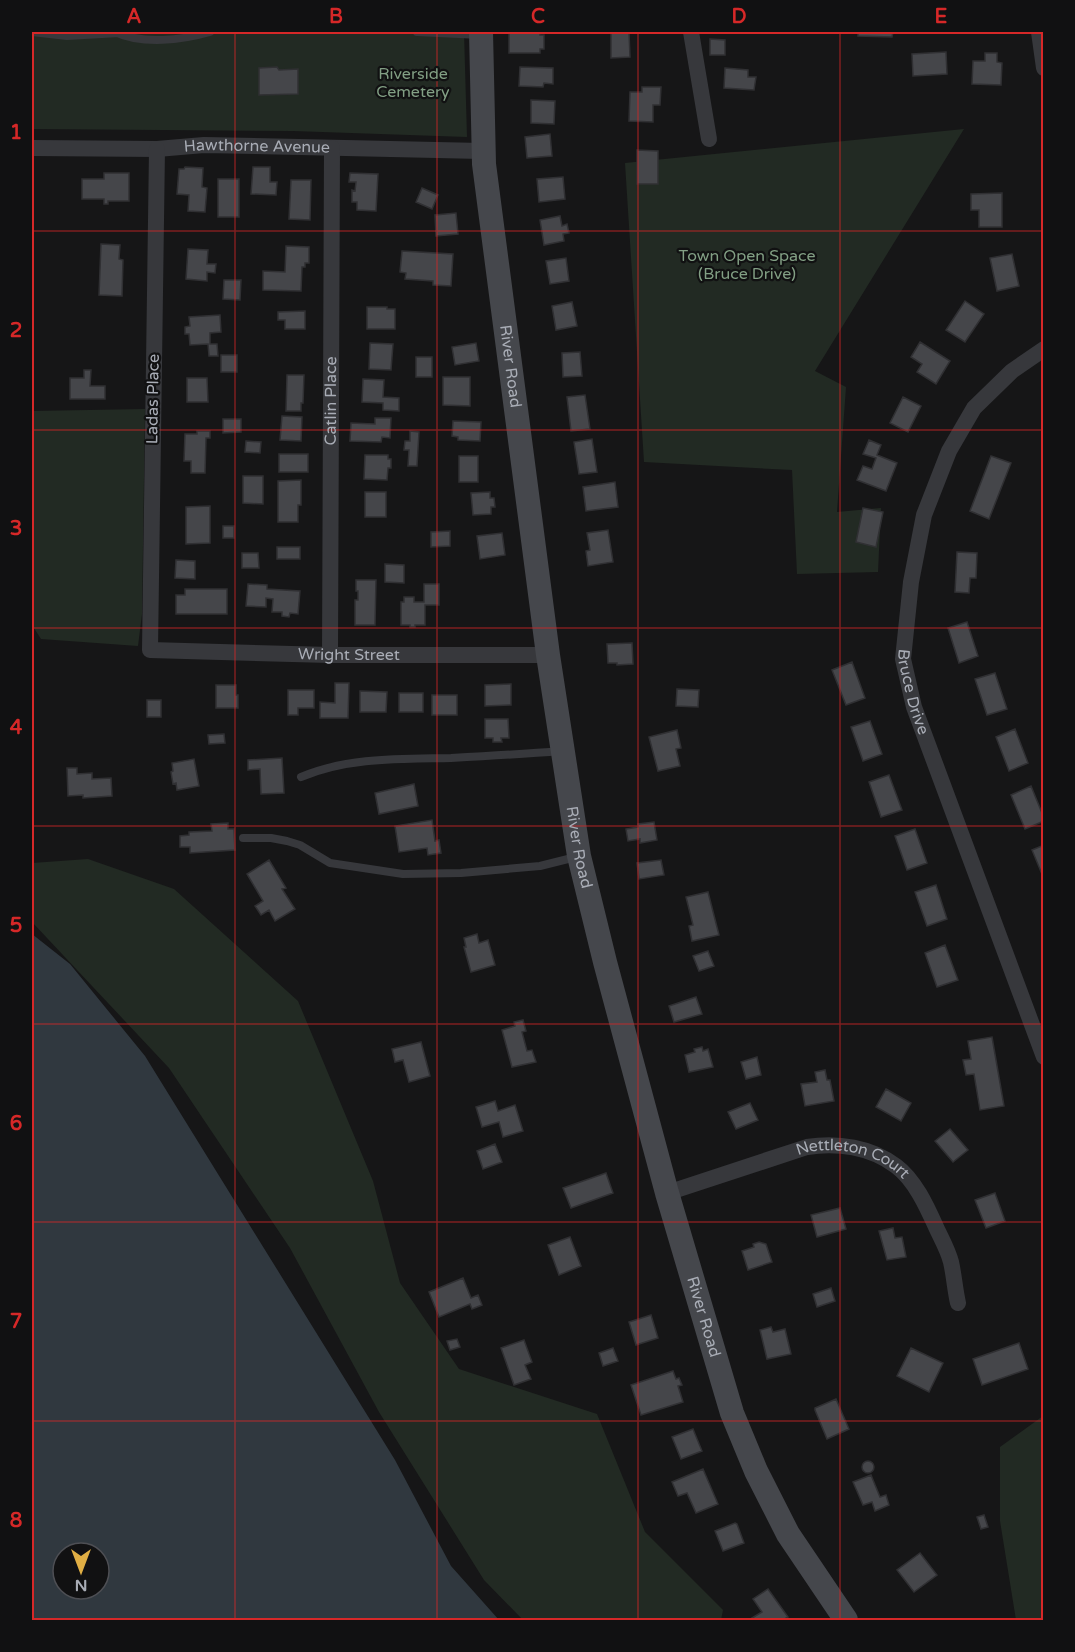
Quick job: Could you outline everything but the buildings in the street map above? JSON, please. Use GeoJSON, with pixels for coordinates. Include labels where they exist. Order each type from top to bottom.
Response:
{"type":"FeatureCollection","features":[{"type":"Feature","properties":{"kind":"main road","name":"River Road"},"geometry":{"type":"LineString","coordinates":[[481,33],[483,152],[548,655],[579,856],[667,1193],[732,1413],[756,1471],[788,1534],[846,1620]]}},
{"type":"Feature","properties":{"kind":"street"},"geometry":{"type":"LineString","coordinates":[[691,32],[709,139]]}},
{"type":"Feature","properties":{"kind":"street"},"geometry":{"type":"LineString","coordinates":[[1039,32],[1044,68]]}},
{"type":"Feature","properties":{"kind":"street","name":"Hawthorne Avenue"},"geometry":{"type":"LineString","coordinates":[[32,148],[157,148],[204,145],[483,152]]}},
{"type":"Feature","properties":{"kind":"street","name":"Ladas Place"},"geometry":{"type":"LineString","coordinates":[[150,650],[157,148]]}},
{"type":"Feature","properties":{"kind":"street","name":"Catlin Place"},"geometry":{"type":"LineString","coordinates":[[330,655],[332,148]]}},
{"type":"Feature","properties":{"kind":"street","name":"Bruce Drive"},"geometry":{"type":"LineString","coordinates":[[1044,350],[1012,371],[974,408],[949,451],[924,515],[911,582],[903,659],[914,707],[1044,1057]]}},
{"type":"Feature","properties":{"kind":"street","name":"Wright Street"},"geometry":{"type":"LineString","coordinates":[[150,650],[330,655],[548,655]]}},
{"type":"Feature","properties":{"kind":"street","name":"Nettleton Court"},"geometry":{"type":"LineString","coordinates":[[667,1193],[807,1147],[825,1144],[870,1152],[896,1166],[914,1185],[927,1206],[950,1260],[958,1303]]}},
{"type":"Feature","properties":{"kind":"lane"},"geometry":{"type":"LineString","coordinates":[[32,32],[67,36],[95,36],[117,32],[139,39],[163,39],[210,32]]}},
{"type":"Feature","properties":{"kind":"lane"},"geometry":{"type":"LineString","coordinates":[[417,32],[481,33]]}},
{"type":"Feature","properties":{"kind":"lane"},"geometry":{"type":"LineString","coordinates":[[301,777],[319,770],[355,762],[502,756],[562,751]]}},
{"type":"Feature","properties":{"kind":"lane"},"geometry":{"type":"LineString","coordinates":[[243,838],[271,838],[287,841],[300,845],[330,863],[403,874],[461,873],[540,866],[579,856]]}},
{"type":"Feature","properties":{"kind":"green space","name":"Riverside Cemetery"},"geometry":{"type":"Polygon","coordinates":[[[32,32],[464,32],[467,137],[293,131],[32,129],[32,32]]]}},
{"type":"Feature","properties":{"kind":"green space","name":"Town Open Space (Bruce Drive)"},"geometry":{"type":"Polygon","coordinates":[[[964,129],[815,371],[846,387],[837,512],[881,508],[878,572],[797,574],[792,470],[644,462],[625,163],[964,129]]]}},
{"type":"Feature","properties":{"kind":"green space"},"geometry":{"type":"Polygon","coordinates":[[[145,409],[142,614],[138,646],[41,639],[32,625],[32,411],[145,409]]]}},
{"type":"Feature","properties":{"kind":"green space"},"geometry":{"type":"Polygon","coordinates":[[[88,859],[174,889],[298,1001],[373,1181],[400,1283],[459,1369],[597,1414],[645,1532],[723,1610],[721,1620],[523,1620],[484,1580],[379,1412],[290,1248],[169,1068],[32,922],[32,863],[88,859]]]}},
{"type":"Feature","properties":{"kind":"green space"},"geometry":{"type":"Polygon","coordinates":[[[1043,1416],[1043,1620],[1016,1620],[1000,1521],[1000,1447],[1043,1416]]]}},
{"type":"Feature","properties":{"kind":"shaded area"},"geometry":{"type":"Polygon","coordinates":[[[32,934],[70,964],[145,1056],[395,1460],[451,1566],[499,1620],[32,1620],[32,934]]]}}]}
